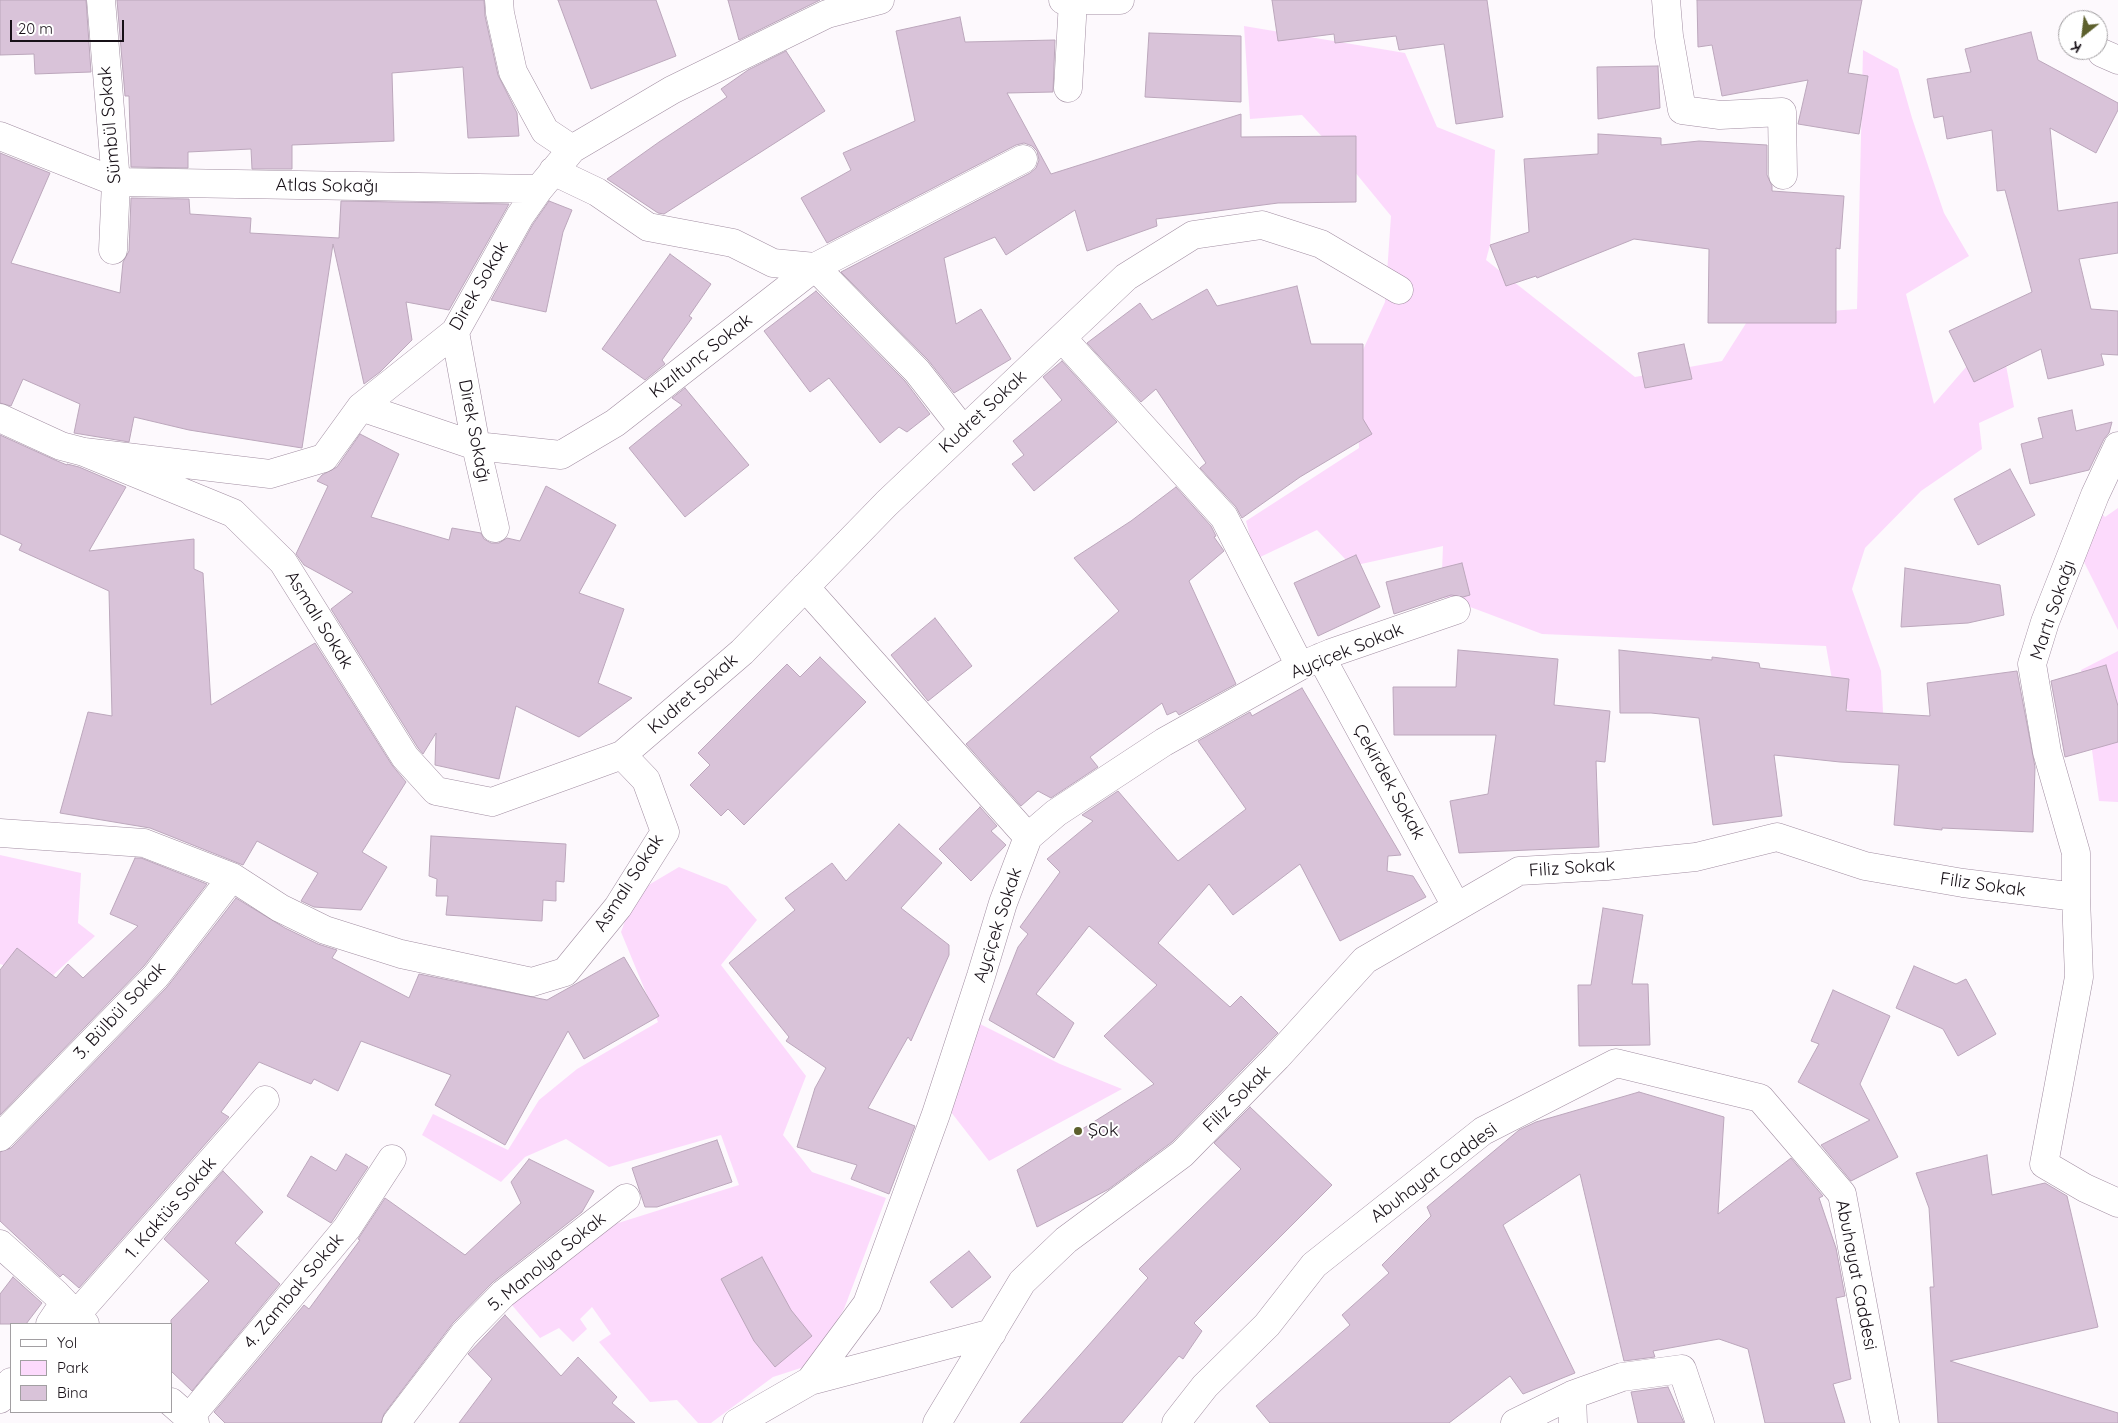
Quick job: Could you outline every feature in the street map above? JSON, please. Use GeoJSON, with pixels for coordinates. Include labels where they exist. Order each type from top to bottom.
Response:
{"type":"FeatureCollection","features":[{"type":"Feature","properties":{"kind":"street","name":"Sümbül Sokak"},"geometry":{"type":"LineString","coordinates":[[100,0],[116,182],[113,250]]}},
{"type":"Feature","properties":{"kind":"street"},"geometry":{"type":"LineString","coordinates":[[499,0],[513,72],[545,131],[572,149]]}},
{"type":"Feature","properties":{"kind":"street","name":"Direk Sokak"},"geometry":{"type":"LineString","coordinates":[[0,418],[61,446],[84,452],[270,474],[324,458],[361,407],[455,332],[520,216],[546,180],[572,149],[672,90],[827,14],[880,0]]}},
{"type":"Feature","properties":{"kind":"street"},"geometry":{"type":"LineString","coordinates":[[1068,88],[1068,1],[1120,0]]}},
{"type":"Feature","properties":{"kind":"street"},"geometry":{"type":"LineString","coordinates":[[1666,0],[1669,36],[1682,110],[1720,115],[1782,112],[1783,175]]}},
{"type":"Feature","properties":{"kind":"street"},"geometry":{"type":"LineString","coordinates":[[0,136],[116,182]]}},
{"type":"Feature","properties":{"kind":"street","name":"Kızıltunç Sokak"},"geometry":{"type":"LineString","coordinates":[[361,407],[476,446],[561,455],[615,423],[815,267],[1023,159]]}},
{"type":"Feature","properties":{"kind":"street"},"geometry":{"type":"LineString","coordinates":[[546,180],[597,192],[648,228],[733,243],[774,263],[815,267],[917,371],[963,430]]}},
{"type":"Feature","properties":{"kind":"street","name":"Atlas Sokağı"},"geometry":{"type":"LineString","coordinates":[[116,182],[546,180]]}},
{"type":"Feature","properties":{"kind":"street","name":"Kudret Sokak"},"geometry":{"type":"LineString","coordinates":[[622,755],[742,652],[887,503],[1126,277],[1193,235],[1262,225],[1321,244],[1398,290]]}},
{"type":"Feature","properties":{"kind":"street","name":"Direk Sokağı"},"geometry":{"type":"LineString","coordinates":[[455,332],[476,446],[494,528]]}},
{"type":"Feature","properties":{"kind":"street","name":"Çekirdek Sokak"},"geometry":{"type":"LineString","coordinates":[[1062,338],[1224,517],[1456,906]]}},
{"type":"Feature","properties":{"kind":"street","name":"Martı Sokağı"},"geometry":{"type":"LineString","coordinates":[[2076,898],[2076,853],[2047,752],[2032,664],[2045,622],[2092,504],[2118,446]]}},
{"type":"Feature","properties":{"kind":"street","name":"Asmalı Sokak"},"geometry":{"type":"LineString","coordinates":[[0,833],[144,843],[232,877],[280,908],[325,930],[402,954],[532,982],[565,972],[618,907],[665,832],[646,780],[622,755],[492,802],[436,791],[405,757],[283,562],[233,513],[84,452]]}},
{"type":"Feature","properties":{"kind":"street"},"geometry":{"type":"LineString","coordinates":[[805,587],[1028,837]]}},
{"type":"Feature","properties":{"kind":"street","name":"Ayçiçek Sokak"},"geometry":{"type":"LineString","coordinates":[[737,1423],[810,1381],[867,1304],[936,1114],[1003,902],[1028,837],[1056,813],[1164,742],[1311,662],[1456,610]]}},
{"type":"Feature","properties":{"kind":"street","name":"Filiz Sokak"},"geometry":{"type":"LineString","coordinates":[[937,1423],[1022,1282],[1066,1240],[1182,1154],[1278,1057],[1365,960],[1519,871],[1607,866],[1696,857],[1777,837],[1865,866],[1962,883],[2076,898]]}},
{"type":"Feature","properties":{"kind":"street","name":"3. Bülbül Sokak"},"geometry":{"type":"LineString","coordinates":[[0,1137],[156,976],[232,877]]}},
{"type":"Feature","properties":{"kind":"street"},"geometry":{"type":"LineString","coordinates":[[2076,898],[2079,977],[2044,1164],[2085,1188],[2118,1203]]}},
{"type":"Feature","properties":{"kind":"street","name":"Abuhayat Caddesi"},"geometry":{"type":"LineString","coordinates":[[1176,1423],[1205,1386],[1267,1325],[1314,1265],[1483,1131],[1616,1064],[1760,1098],[1842,1194],[1885,1423]]}},
{"type":"Feature","properties":{"kind":"street","name":"1. Kaktüs Sokak"},"geometry":{"type":"LineString","coordinates":[[69,1317],[265,1100]]}},
{"type":"Feature","properties":{"kind":"street","name":"4. Zambak Sokak"},"geometry":{"type":"LineString","coordinates":[[185,1414],[347,1228],[392,1159]]}},
{"type":"Feature","properties":{"kind":"street","name":"5. Manolya Sokak"},"geometry":{"type":"LineString","coordinates":[[396,1423],[464,1334],[503,1294],[626,1198]]}},
{"type":"Feature","properties":{"kind":"street"},"geometry":{"type":"LineString","coordinates":[[0,1244],[69,1317]]}},
{"type":"Feature","properties":{"kind":"street"},"geometry":{"type":"LineString","coordinates":[[810,1381],[992,1334]]}},
{"type":"Feature","properties":{"kind":"street"},"geometry":{"type":"LineString","coordinates":[[1515,1423],[1572,1395],[1622,1377],[1682,1369],[1700,1423]]}},
{"type":"Feature","properties":{"kind":"street"},"geometry":{"type":"LineString","coordinates":[[0,1399],[10,1384]]}},
{"type":"Feature","properties":{"kind":"street"},"geometry":{"type":"LineString","coordinates":[[1572,1395],[1573,1423]]}},
{"type":"Feature","properties":{"kind":"green space"},"geometry":{"type":"Polygon","coordinates":[[[1244,26],[1405,53],[1437,127],[1495,150],[1490,245],[1486,260],[1635,377],[1722,361],[1750,317],[1857,309],[1863,50],[1898,69],[1912,118],[1944,213],[1969,256],[1906,294],[1934,404],[1999,329],[2014,407],[1979,423],[1982,449],[1921,491],[1865,548],[1852,589],[1881,671],[1884,732],[1836,702],[1826,646],[1542,634],[1441,596],[1443,546],[1352,566],[1317,530],[1256,559],[1246,521],[1359,448],[1356,365],[1385,302],[1391,216],[1354,171],[1302,115],[1250,119],[1244,26]]]}},
{"type":"Feature","properties":{"kind":"green space"},"geometry":{"type":"Polygon","coordinates":[[[2081,493],[2105,517],[2118,508],[2118,630],[2076,546],[2081,493]]]}},
{"type":"Feature","properties":{"kind":"green space"},"geometry":{"type":"Polygon","coordinates":[[[2118,651],[2118,802],[2099,801],[2081,670],[2118,651]]]}},
{"type":"Feature","properties":{"kind":"green space"},"geometry":{"type":"Polygon","coordinates":[[[0,855],[81,873],[78,923],[95,936],[49,979],[0,964],[0,855]]]}},
{"type":"Feature","properties":{"kind":"green space"},"geometry":{"type":"Polygon","coordinates":[[[679,867],[727,886],[757,920],[721,965],[806,1076],[783,1135],[812,1172],[886,1198],[844,1309],[810,1365],[773,1377],[711,1423],[698,1423],[677,1400],[650,1402],[599,1342],[611,1334],[592,1307],[580,1319],[587,1329],[573,1342],[559,1328],[540,1338],[511,1304],[615,1224],[739,1185],[721,1135],[609,1167],[566,1139],[525,1157],[501,1182],[422,1135],[433,1114],[508,1150],[539,1100],[577,1069],[658,1022],[621,932],[635,893],[679,867]]]}},
{"type":"Feature","properties":{"kind":"green space"},"geometry":{"type":"Polygon","coordinates":[[[972,1020],[1060,1064],[1122,1089],[989,1161],[944,1103],[972,1020]]]}},
{"type":"Feature","properties":{"kind":"building"},"geometry":{"type":"Polygon","coordinates":[[[0,0],[86,0],[91,72],[35,74],[34,54],[0,55],[0,0]]]}},
{"type":"Feature","properties":{"kind":"building"},"geometry":{"type":"Polygon","coordinates":[[[117,0],[484,0],[485,16],[498,75],[517,113],[519,136],[468,138],[463,67],[392,73],[394,141],[292,145],[292,169],[252,169],[251,149],[188,152],[188,168],[131,167],[129,96],[125,96],[117,0]]]}},
{"type":"Feature","properties":{"kind":"building"},"geometry":{"type":"Polygon","coordinates":[[[558,0],[656,0],[676,56],[591,89],[558,0]]]}},
{"type":"Feature","properties":{"kind":"building"},"geometry":{"type":"Polygon","coordinates":[[[728,0],[820,0],[739,40],[728,0]]]}},
{"type":"Feature","properties":{"kind":"building"},"geometry":{"type":"Polygon","coordinates":[[[1272,0],[1487,0],[1503,117],[1456,124],[1444,44],[1399,50],[1396,36],[1335,43],[1334,34],[1278,41],[1272,0]]]}},
{"type":"Feature","properties":{"kind":"building"},"geometry":{"type":"Polygon","coordinates":[[[1697,0],[1862,0],[1848,73],[1868,76],[1859,134],[1798,124],[1808,80],[1722,96],[1712,45],[1698,47],[1697,0]]]}},
{"type":"Feature","properties":{"kind":"building"},"geometry":{"type":"Polygon","coordinates":[[[960,17],[965,42],[1055,40],[1053,92],[1007,93],[1051,174],[1241,114],[1241,137],[1356,136],[1356,202],[1278,203],[1156,219],[1157,226],[1087,251],[1075,210],[1006,255],[995,237],[944,258],[956,324],[981,309],[1011,359],[954,393],[928,360],[841,272],[1030,173],[1036,168],[1039,160],[1037,151],[1032,146],[1024,143],[1016,145],[827,243],[801,198],[851,170],[843,153],[915,121],[896,31],[960,17]]]}},
{"type":"Feature","properties":{"kind":"building"},"geometry":{"type":"Polygon","coordinates":[[[2031,32],[2038,60],[2118,103],[2118,110],[2096,153],[2050,128],[2058,211],[2118,202],[2118,253],[2079,259],[2091,309],[2118,311],[2118,355],[2101,354],[2104,365],[2048,379],[2041,349],[1974,382],[1949,331],[2032,292],[2005,190],[1997,191],[1992,130],[1947,139],[1943,116],[1934,118],[1927,79],[1971,72],[1965,49],[2031,32]]]}},
{"type":"Feature","properties":{"kind":"building"},"geometry":{"type":"Polygon","coordinates":[[[1149,33],[1241,36],[1241,102],[1145,97],[1149,33]]]}},
{"type":"Feature","properties":{"kind":"building"},"geometry":{"type":"Polygon","coordinates":[[[786,51],[825,111],[664,214],[658,213],[607,179],[727,97],[721,89],[748,70],[786,51]]]}},
{"type":"Feature","properties":{"kind":"building"},"geometry":{"type":"Polygon","coordinates":[[[1658,66],[1660,108],[1598,119],[1597,67],[1658,66]]]}},
{"type":"Feature","properties":{"kind":"building"},"geometry":{"type":"Polygon","coordinates":[[[1598,134],[1661,138],[1661,145],[1699,141],[1767,145],[1767,175],[1772,191],[1844,196],[1840,249],[1836,248],[1836,323],[1708,323],[1709,249],[1634,239],[1537,278],[1536,276],[1506,286],[1490,245],[1529,232],[1524,159],[1598,154],[1598,134]]]}},
{"type":"Feature","properties":{"kind":"building"},"geometry":{"type":"Polygon","coordinates":[[[0,153],[50,173],[11,263],[120,293],[123,262],[129,251],[131,198],[189,199],[190,214],[251,218],[250,233],[339,238],[341,201],[509,204],[449,310],[406,302],[412,340],[380,372],[364,384],[333,244],[302,448],[189,430],[134,417],[129,442],[74,433],[80,404],[23,379],[11,406],[0,403],[0,153]]]}},
{"type":"Feature","properties":{"kind":"building"},"geometry":{"type":"Polygon","coordinates":[[[549,201],[572,210],[563,232],[546,312],[491,300],[533,224],[549,201]]]}},
{"type":"Feature","properties":{"kind":"building"},"geometry":{"type":"Polygon","coordinates":[[[670,254],[711,284],[689,316],[692,318],[662,360],[665,364],[645,380],[602,349],[670,254]]]}},
{"type":"Feature","properties":{"kind":"building"},"geometry":{"type":"Polygon","coordinates":[[[1297,286],[1311,344],[1363,344],[1363,419],[1372,434],[1300,477],[1242,518],[1236,507],[1200,468],[1206,463],[1156,389],[1141,402],[1087,343],[1140,303],[1152,320],[1207,289],[1217,306],[1297,286]]]}},
{"type":"Feature","properties":{"kind":"building"},"geometry":{"type":"Polygon","coordinates":[[[816,291],[905,381],[930,414],[907,432],[899,427],[880,443],[829,378],[810,392],[764,331],[816,291]]]}},
{"type":"Feature","properties":{"kind":"building"},"geometry":{"type":"Polygon","coordinates":[[[1684,344],[1692,379],[1645,388],[1638,353],[1684,344]]]}},
{"type":"Feature","properties":{"kind":"building"},"geometry":{"type":"Polygon","coordinates":[[[1062,361],[1117,422],[1034,491],[1012,464],[1024,455],[1013,441],[1062,400],[1043,377],[1062,361]]]}},
{"type":"Feature","properties":{"kind":"building"},"geometry":{"type":"Polygon","coordinates":[[[685,388],[749,465],[685,517],[629,448],[682,405],[672,398],[685,388]]]}},
{"type":"Feature","properties":{"kind":"building"},"geometry":{"type":"Polygon","coordinates":[[[2072,410],[2076,431],[2112,422],[2109,433],[2104,439],[2089,470],[2030,484],[2021,444],[2043,438],[2038,418],[2072,410]]]}},
{"type":"Feature","properties":{"kind":"building"},"geometry":{"type":"Polygon","coordinates":[[[360,434],[399,454],[371,517],[449,540],[452,528],[481,533],[484,539],[491,543],[499,543],[507,538],[520,541],[546,486],[616,525],[579,593],[624,609],[598,683],[632,698],[579,737],[516,706],[499,779],[435,765],[436,733],[423,754],[331,609],[353,592],[304,565],[296,554],[328,486],[317,481],[322,475],[337,467],[360,434]]]}},
{"type":"Feature","properties":{"kind":"building"},"geometry":{"type":"Polygon","coordinates":[[[0,435],[67,465],[79,467],[126,487],[89,551],[194,539],[194,569],[203,573],[211,705],[315,643],[392,765],[406,782],[362,852],[387,867],[361,910],[314,907],[301,901],[318,873],[257,841],[243,865],[150,828],[60,813],[88,712],[112,716],[109,591],[19,550],[22,544],[0,534],[0,435]]]}},
{"type":"Feature","properties":{"kind":"building"},"geometry":{"type":"Polygon","coordinates":[[[2010,469],[2035,515],[1978,545],[1954,499],[2010,469]]]}},
{"type":"Feature","properties":{"kind":"building"},"geometry":{"type":"Polygon","coordinates":[[[1176,487],[1211,526],[1216,536],[1214,537],[1224,551],[1189,581],[1236,684],[1179,715],[1176,711],[1167,715],[1162,703],[1090,757],[1098,767],[1051,798],[1038,791],[1021,806],[966,744],[1119,611],[1074,558],[1131,521],[1176,487]]]}},
{"type":"Feature","properties":{"kind":"building"},"geometry":{"type":"Polygon","coordinates":[[[1356,555],[1380,607],[1318,636],[1294,583],[1356,555]]]}},
{"type":"Feature","properties":{"kind":"building"},"geometry":{"type":"Polygon","coordinates":[[[1462,563],[1470,595],[1463,597],[1451,595],[1394,614],[1386,582],[1462,563]]]}},
{"type":"Feature","properties":{"kind":"building"},"geometry":{"type":"Polygon","coordinates":[[[1905,568],[2000,585],[2004,615],[1968,623],[1901,627],[1905,568]]]}},
{"type":"Feature","properties":{"kind":"building"},"geometry":{"type":"Polygon","coordinates":[[[935,618],[972,666],[928,701],[891,655],[935,618]]]}},
{"type":"Feature","properties":{"kind":"building"},"geometry":{"type":"Polygon","coordinates":[[[1458,650],[1558,659],[1554,705],[1610,711],[1605,762],[1596,761],[1599,847],[1459,853],[1450,801],[1488,794],[1496,735],[1394,735],[1393,687],[1456,687],[1458,650]]]}},
{"type":"Feature","properties":{"kind":"building"},"geometry":{"type":"Polygon","coordinates":[[[1619,650],[1712,660],[1712,657],[1759,663],[1760,668],[1849,679],[1846,711],[1930,716],[1927,683],[2017,671],[2035,767],[2033,832],[1942,828],[1942,830],[1894,825],[1899,765],[1840,762],[1774,755],[1782,816],[1713,825],[1699,718],[1651,713],[1620,713],[1619,650]]]}},
{"type":"Feature","properties":{"kind":"building"},"geometry":{"type":"Polygon","coordinates":[[[820,657],[866,702],[744,825],[728,809],[721,816],[690,785],[710,765],[698,753],[787,664],[800,677],[820,657]]]}},
{"type":"Feature","properties":{"kind":"building"},"geometry":{"type":"Polygon","coordinates":[[[2106,665],[2118,706],[2118,742],[2065,757],[2051,681],[2106,665]]]}},
{"type":"Feature","properties":{"kind":"building"},"geometry":{"type":"Polygon","coordinates":[[[1302,688],[1401,855],[1388,856],[1387,871],[1413,876],[1426,897],[1340,941],[1300,864],[1233,915],[1209,884],[1158,943],[1230,1007],[1241,996],[1278,1033],[1172,1142],[1109,1189],[1037,1227],[1017,1170],[1154,1084],[1104,1036],[1157,985],[1089,926],[1036,994],[1074,1023],[1054,1058],[989,1020],[1018,947],[1028,934],[1020,927],[1060,872],[1047,859],[1093,821],[1082,815],[1118,791],[1178,861],[1246,809],[1198,741],[1250,712],[1252,716],[1302,688]]]}},
{"type":"Feature","properties":{"kind":"building"},"geometry":{"type":"Polygon","coordinates":[[[980,807],[997,826],[991,831],[1006,845],[971,881],[939,849],[980,807]]]}},
{"type":"Feature","properties":{"kind":"building"},"geometry":{"type":"Polygon","coordinates":[[[899,824],[942,863],[901,908],[949,945],[949,955],[911,1041],[908,1037],[868,1108],[915,1126],[889,1194],[851,1179],[857,1165],[797,1147],[815,1088],[826,1068],[786,1041],[789,1037],[729,963],[795,910],[785,898],[832,863],[846,881],[899,824]]]}},
{"type":"Feature","properties":{"kind":"building"},"geometry":{"type":"Polygon","coordinates":[[[431,836],[566,844],[564,882],[556,881],[556,901],[543,900],[542,921],[446,915],[448,896],[436,896],[437,879],[429,876],[431,836]]]}},
{"type":"Feature","properties":{"kind":"building"},"geometry":{"type":"Polygon","coordinates":[[[135,858],[141,858],[207,884],[144,966],[0,1115],[0,970],[17,948],[56,978],[68,964],[83,978],[138,926],[110,914],[135,858]]]}},
{"type":"Feature","properties":{"kind":"building"},"geometry":{"type":"Polygon","coordinates":[[[236,898],[285,928],[318,944],[337,950],[332,958],[409,998],[419,974],[547,1000],[624,957],[659,1016],[584,1059],[568,1031],[505,1145],[435,1105],[451,1075],[361,1041],[338,1091],[314,1079],[311,1084],[259,1062],[221,1112],[229,1117],[79,1288],[63,1274],[60,1277],[0,1221],[0,1152],[11,1148],[167,987],[236,898]]]}},
{"type":"Feature","properties":{"kind":"building"},"geometry":{"type":"Polygon","coordinates":[[[1603,908],[1643,915],[1632,984],[1648,984],[1650,1045],[1579,1046],[1578,985],[1591,985],[1603,908]]]}},
{"type":"Feature","properties":{"kind":"building"},"geometry":{"type":"Polygon","coordinates":[[[1914,966],[1956,984],[1966,979],[1996,1034],[1958,1056],[1943,1029],[1896,1008],[1914,966]]]}},
{"type":"Feature","properties":{"kind":"building"},"geometry":{"type":"Polygon","coordinates":[[[1833,990],[1890,1016],[1860,1084],[1898,1157],[1851,1181],[1821,1145],[1870,1120],[1798,1082],[1819,1044],[1811,1041],[1833,990]]]}},
{"type":"Feature","properties":{"kind":"building"},"geometry":{"type":"Polygon","coordinates":[[[1639,1092],[1724,1117],[1718,1214],[1791,1158],[1823,1196],[1819,1198],[1836,1248],[1845,1296],[1836,1298],[1851,1379],[1833,1384],[1845,1423],[1765,1423],[1748,1349],[1719,1339],[1653,1351],[1655,1357],[1624,1361],[1580,1174],[1503,1225],[1575,1373],[1523,1394],[1510,1376],[1449,1423],[1270,1423],[1256,1406],[1350,1325],[1342,1315],[1389,1273],[1382,1265],[1431,1216],[1427,1207],[1519,1130],[1536,1122],[1639,1092]]]}},
{"type":"Feature","properties":{"kind":"building"},"geometry":{"type":"Polygon","coordinates":[[[1250,1107],[1332,1185],[1194,1323],[1202,1331],[1183,1359],[1179,1356],[1122,1423],[1020,1423],[1148,1278],[1139,1269],[1241,1169],[1214,1143],[1250,1107]]]}},
{"type":"Feature","properties":{"kind":"building"},"geometry":{"type":"Polygon","coordinates":[[[717,1140],[732,1182],[657,1207],[645,1207],[632,1168],[717,1140]]]}},
{"type":"Feature","properties":{"kind":"building"},"geometry":{"type":"Polygon","coordinates":[[[346,1154],[368,1167],[331,1223],[287,1196],[311,1156],[336,1171],[346,1154]]]}},
{"type":"Feature","properties":{"kind":"building"},"geometry":{"type":"Polygon","coordinates":[[[1987,1155],[1992,1195],[2045,1183],[2067,1196],[2098,1327],[1950,1361],[2118,1413],[2118,1423],[1938,1423],[1930,1287],[1934,1287],[1929,1208],[1916,1173],[1987,1155]]]}},
{"type":"Feature","properties":{"kind":"building"},"geometry":{"type":"Polygon","coordinates":[[[529,1159],[594,1191],[582,1212],[493,1282],[453,1323],[384,1414],[381,1423],[225,1423],[214,1412],[304,1305],[309,1309],[360,1240],[358,1239],[385,1198],[465,1255],[521,1203],[511,1182],[529,1159]]]}},
{"type":"Feature","properties":{"kind":"building"},"geometry":{"type":"Polygon","coordinates":[[[223,1171],[263,1212],[235,1243],[280,1284],[192,1391],[172,1372],[171,1320],[209,1281],[164,1239],[223,1171]]]}},
{"type":"Feature","properties":{"kind":"building"},"geometry":{"type":"Polygon","coordinates":[[[969,1251],[991,1277],[952,1308],[930,1282],[969,1251]]]}},
{"type":"Feature","properties":{"kind":"building"},"geometry":{"type":"Polygon","coordinates":[[[762,1257],[791,1310],[812,1336],[775,1367],[754,1341],[721,1279],[762,1257]]]}},
{"type":"Feature","properties":{"kind":"building"},"geometry":{"type":"Polygon","coordinates":[[[13,1277],[42,1303],[27,1323],[0,1324],[0,1294],[13,1277]]]}},
{"type":"Feature","properties":{"kind":"building"},"geometry":{"type":"Polygon","coordinates":[[[505,1315],[561,1376],[578,1357],[617,1397],[612,1403],[635,1423],[459,1423],[492,1379],[468,1354],[505,1315]]]}},
{"type":"Feature","properties":{"kind":"building"},"geometry":{"type":"Polygon","coordinates":[[[1668,1387],[1684,1423],[1638,1423],[1631,1392],[1668,1387]]]}},
{"type":"Feature","properties":{"kind":"place","name":"Şok"},"geometry":{"type":"Point","coordinates":[1078,1131]}}]}
